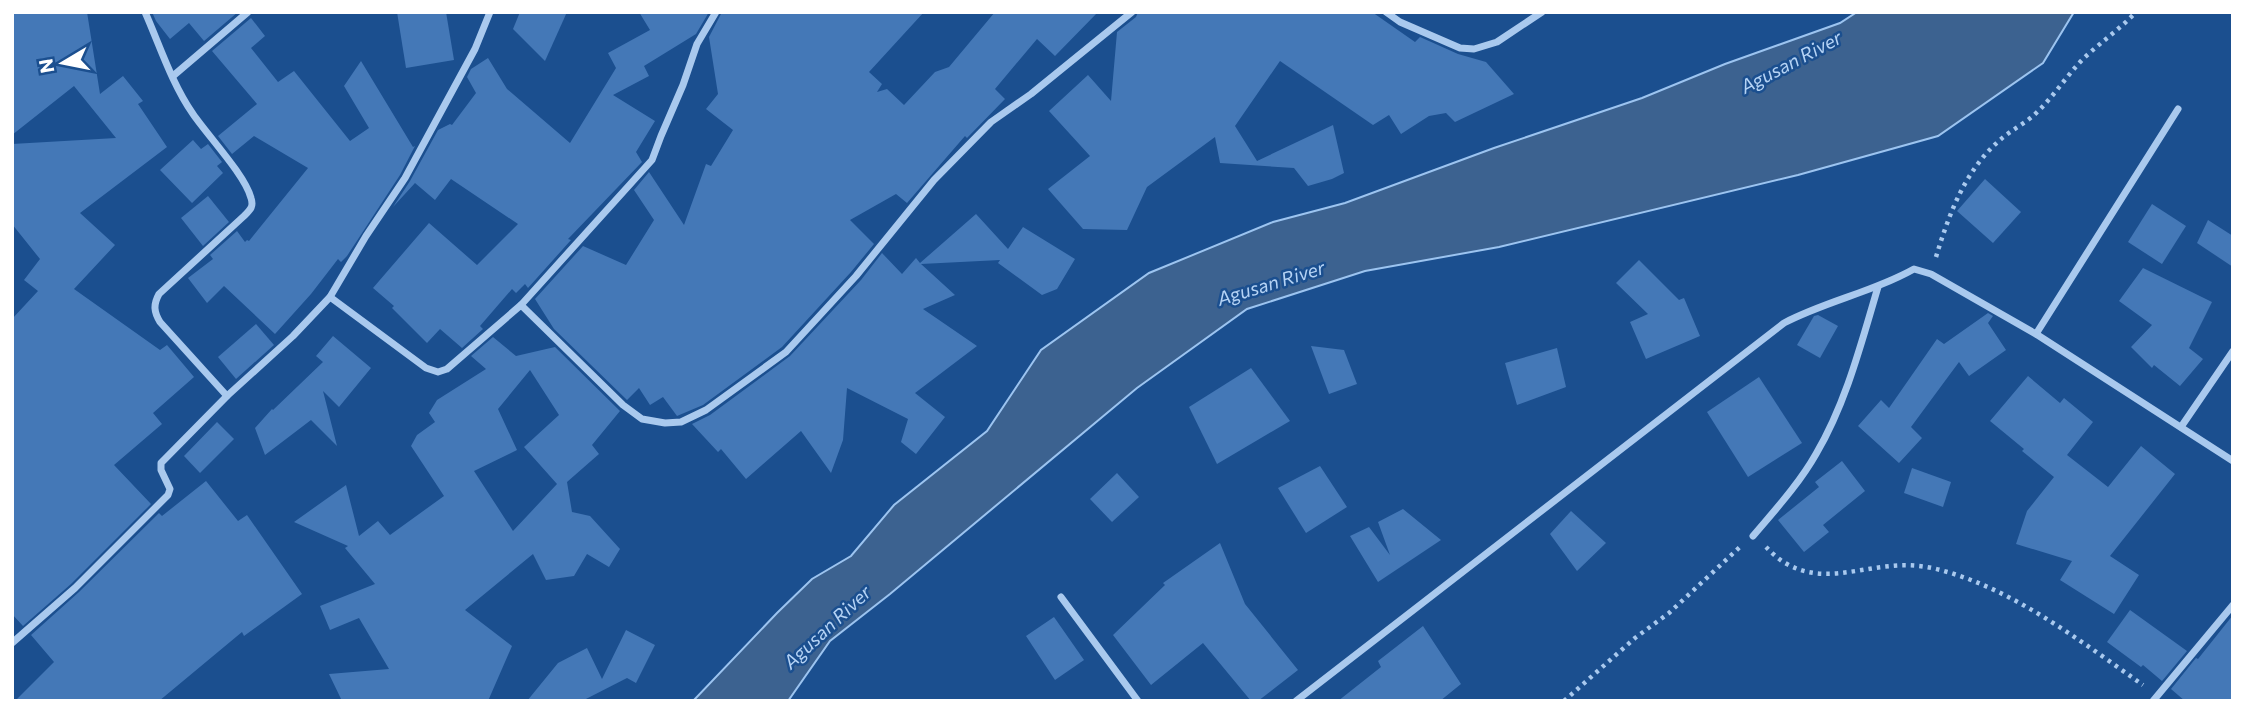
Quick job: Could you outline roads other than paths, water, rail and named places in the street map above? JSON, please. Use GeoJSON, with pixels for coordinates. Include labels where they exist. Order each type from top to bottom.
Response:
{"type":"FeatureCollection","features":[{"type":"Feature","properties":{"kind":"street"},"geometry":{"type":"LineString","coordinates":[[145,12],[192,113],[241,179],[252,202],[252,208],[163,290],[154,303],[160,322],[227,396]]}},
{"type":"Feature","properties":{"kind":"street"},"geometry":{"type":"LineString","coordinates":[[173,76],[248,12]]}},
{"type":"Feature","properties":{"kind":"street"},"geometry":{"type":"LineString","coordinates":[[12,643],[75,588],[168,495],[170,489],[161,470],[162,463],[330,297],[405,178],[475,49],[490,12]]}},
{"type":"Feature","properties":{"kind":"street"},"geometry":{"type":"LineString","coordinates":[[330,297],[426,368],[438,372],[447,369],[522,304],[652,160],[697,44],[716,12]]}},
{"type":"Feature","properties":{"kind":"street"},"geometry":{"type":"LineString","coordinates":[[522,304],[623,405],[642,419],[665,423],[681,422],[706,410],[786,352],[856,276],[934,180],[990,121],[1031,94],[1132,12]]}},
{"type":"Feature","properties":{"kind":"street"},"geometry":{"type":"LineString","coordinates":[[1386,12],[1400,22],[1460,48],[1474,49],[1497,42],[1542,12]]}},
{"type":"Feature","properties":{"kind":"street"},"geometry":{"type":"LineString","coordinates":[[2035,334],[2178,109]]}},
{"type":"Feature","properties":{"kind":"street"},"geometry":{"type":"LineString","coordinates":[[1296,701],[1784,323],[1804,313],[1878,287],[1914,269],[1931,274],[2035,334],[2233,461]]}},
{"type":"Feature","properties":{"kind":"street"},"geometry":{"type":"LineString","coordinates":[[1753,536],[1777,509],[1815,455],[1837,410],[1855,363],[1878,287]]}},
{"type":"Feature","properties":{"kind":"street"},"geometry":{"type":"LineString","coordinates":[[2181,427],[2233,351]]}},
{"type":"Feature","properties":{"kind":"street"},"geometry":{"type":"LineString","coordinates":[[1061,597],[1138,701]]}},
{"type":"Feature","properties":{"kind":"street"},"geometry":{"type":"LineString","coordinates":[[2158,699],[2233,604]]}},
{"type":"Feature","properties":{"kind":"water","name":"Agusan River"},"geometry":{"type":"Polygon","coordinates":[[[1857,12],[2074,12],[2043,63],[1938,136],[1798,175],[1499,247],[1365,271],[1247,309],[1137,388],[830,641],[788,701],[693,701],[812,579],[851,556],[894,505],[987,431],[1041,350],[1149,273],[1273,222],[1345,203],[1494,148],[1642,98],[1725,64],[1840,23],[1857,12]]]}}]}
